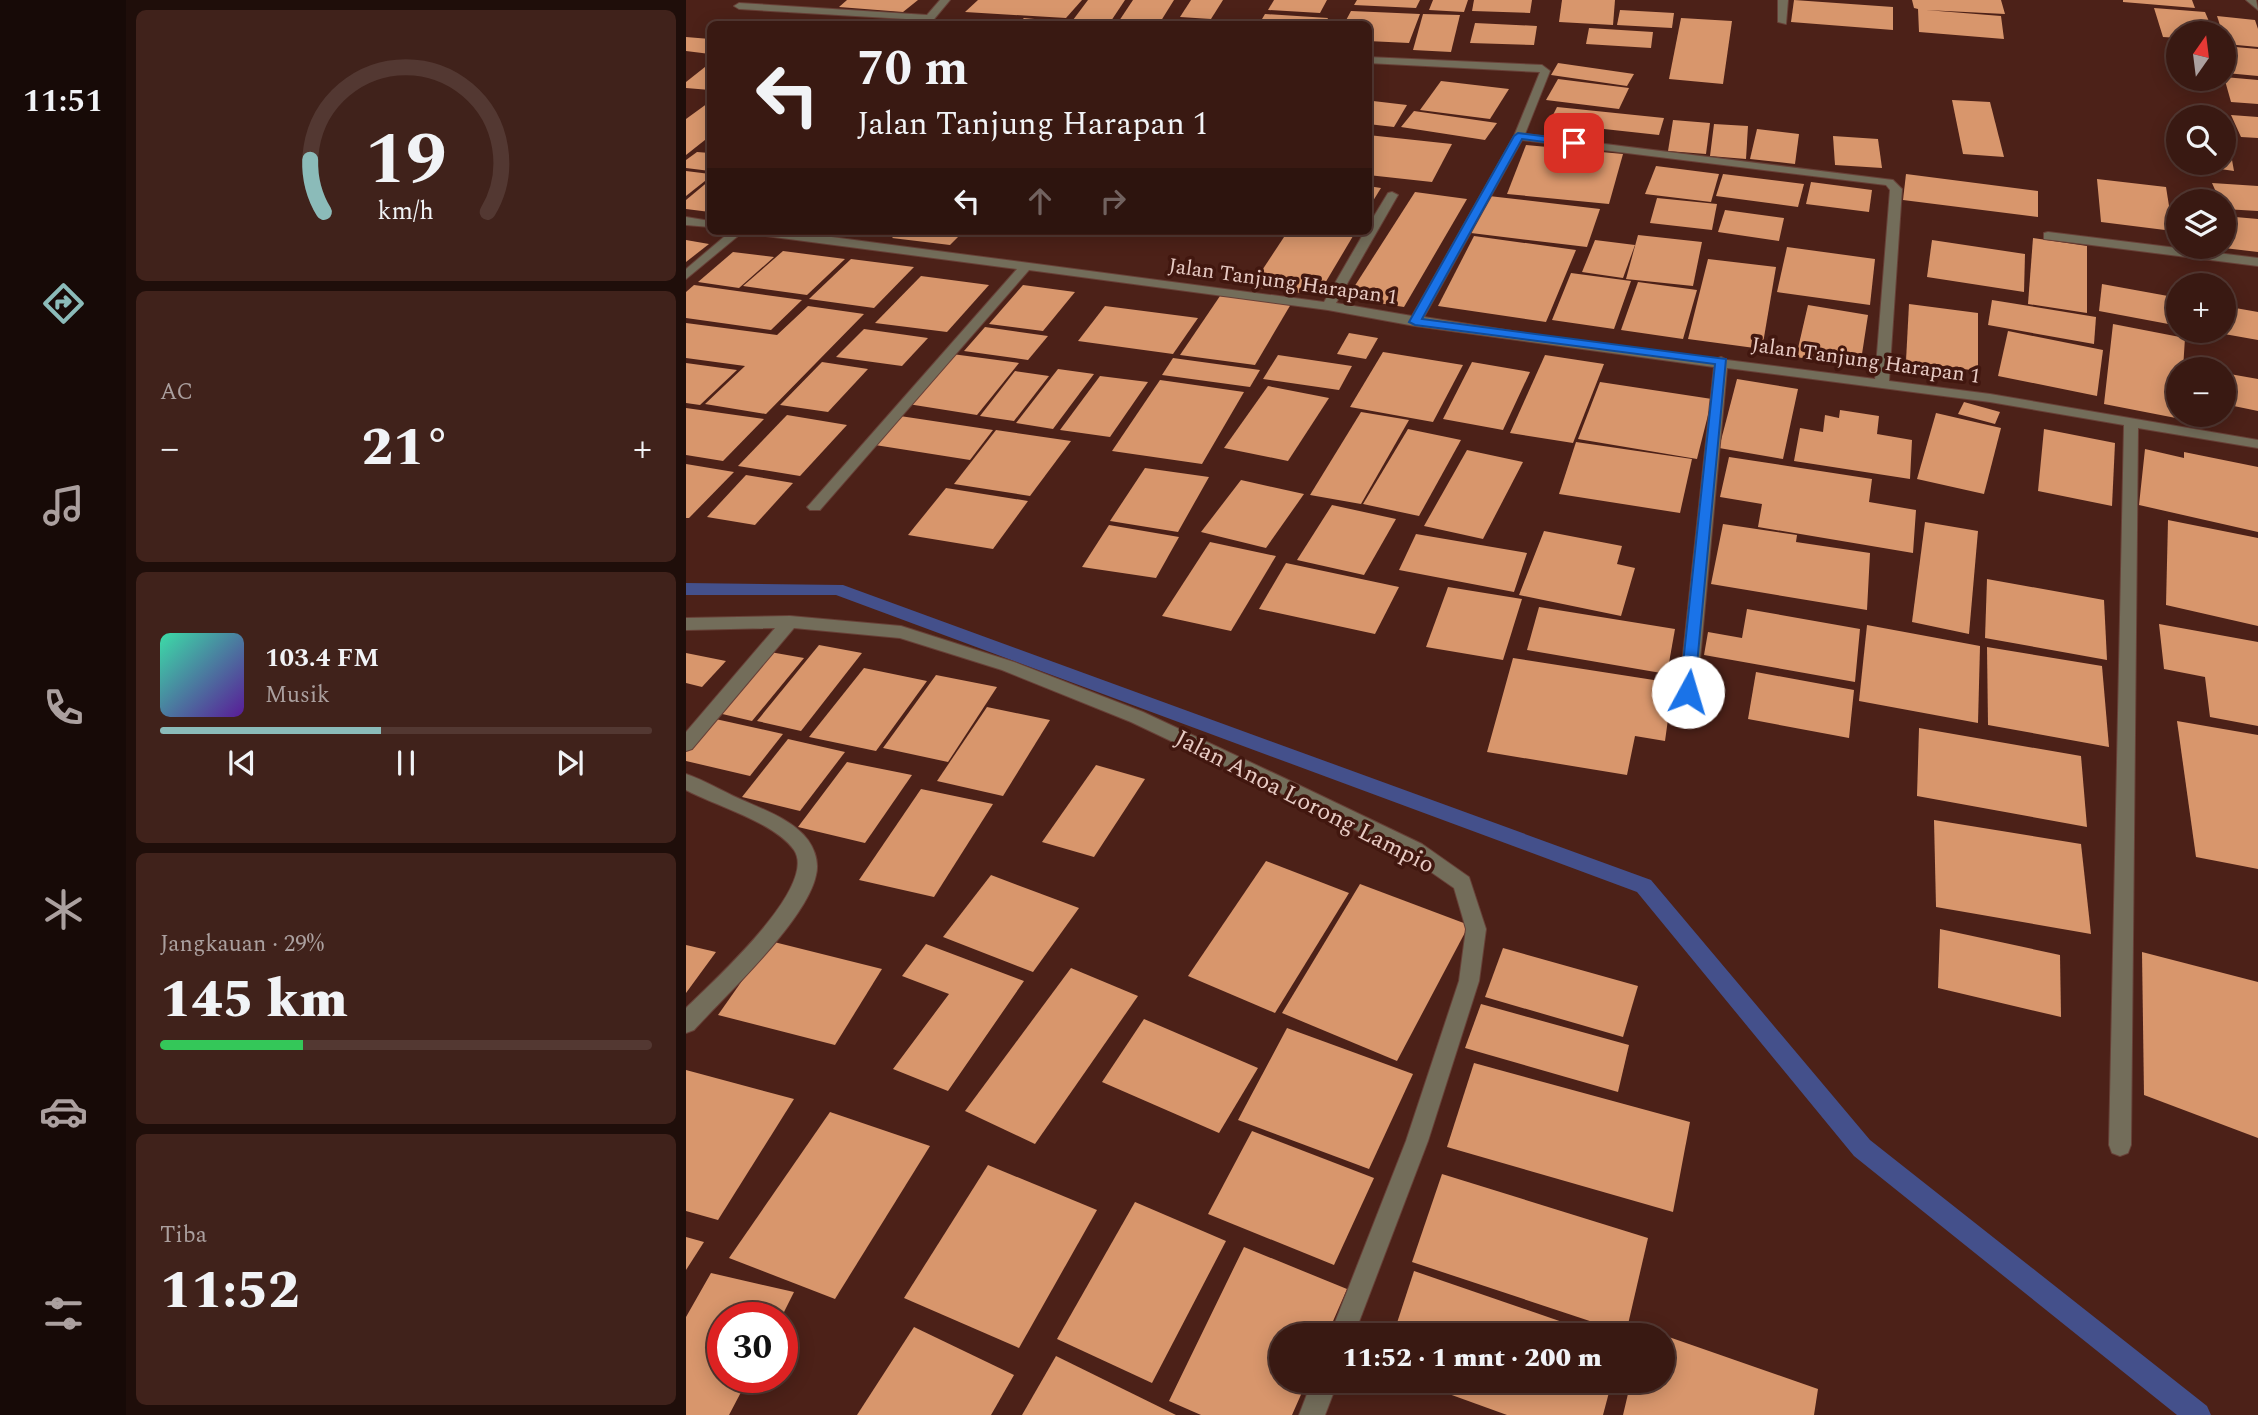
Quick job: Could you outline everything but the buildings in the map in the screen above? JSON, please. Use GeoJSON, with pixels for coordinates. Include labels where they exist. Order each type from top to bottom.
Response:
{"type":"FeatureCollection","features":[{"type":"Feature","properties":{"kind":"street"},"geometry":{"type":"LineString","coordinates":[[740,6],[926,21],[945,0]]}},
{"type":"Feature","properties":{"kind":"street"},"geometry":{"type":"LineString","coordinates":[[1783,0],[1783,22]]}},
{"type":"Feature","properties":{"kind":"street"},"geometry":{"type":"LineString","coordinates":[[2251,0],[2258,7]]}},
{"type":"Feature","properties":{"kind":"street"},"geometry":{"type":"LineString","coordinates":[[1372,60],[1538,67],[1545,71],[1518,136],[1415,322]]}},
{"type":"Feature","properties":{"kind":"street"},"geometry":{"type":"LineString","coordinates":[[1518,136],[1889,182],[1896,188],[1882,383]]}},
{"type":"Feature","properties":{"kind":"street"},"geometry":{"type":"LineString","coordinates":[[1372,230],[1392,195]]}},
{"type":"Feature","properties":{"kind":"street"},"geometry":{"type":"LineString","coordinates":[[686,221],[707,224]]}},
{"type":"Feature","properties":{"kind":"street"},"geometry":{"type":"LineString","coordinates":[[686,275],[733,235]]}},
{"type":"Feature","properties":{"kind":"street","name":"Jalan Tanjung Harapan 1"},"geometry":{"type":"LineString","coordinates":[[791,235],[1328,306],[1415,322],[1990,398],[2258,444]]}},
{"type":"Feature","properties":{"kind":"street"},"geometry":{"type":"LineString","coordinates":[[1328,306],[1369,235]]}},
{"type":"Feature","properties":{"kind":"street"},"geometry":{"type":"LineString","coordinates":[[2048,236],[2258,262]]}},
{"type":"Feature","properties":{"kind":"street"},"geometry":{"type":"LineString","coordinates":[[815,508],[1027,265]]}},
{"type":"Feature","properties":{"kind":"street"},"geometry":{"type":"LineString","coordinates":[[1688,692],[1721,361]]}},
{"type":"Feature","properties":{"kind":"street"},"geometry":{"type":"LineString","coordinates":[[2120,1145],[2131,424]]}},
{"type":"Feature","properties":{"kind":"street"},"geometry":{"type":"LineString","coordinates":[[686,744],[790,622]]}},
{"type":"Feature","properties":{"kind":"street","name":"Jalan Anoa Lorong Lampio"},"geometry":{"type":"LineString","coordinates":[[686,624],[790,622],[901,632],[1008,666],[1136,717],[1277,783],[1415,850],[1462,883],[1476,929],[1469,981],[1417,1141],[1347,1323]]}},
{"type":"Feature","properties":{"kind":"street"},"geometry":{"type":"LineString","coordinates":[[686,781],[785,830],[801,845],[808,865],[805,882],[778,923],[686,1023]]}},
{"type":"Feature","properties":{"kind":"street"},"geometry":{"type":"LineString","coordinates":[[1312,1415],[1320,1393]]}},
{"type":"Feature","properties":{"kind":"waterway"},"geometry":{"type":"LineString","coordinates":[[686,589],[837,589],[1644,886],[1862,1148],[2198,1415]]}},
{"type":"Feature","properties":{"kind":"route"},"geometry":{"type":"LineString","coordinates":[[1574,143],[1518,136],[1415,322],[1721,361],[1688,692]]}}]}
